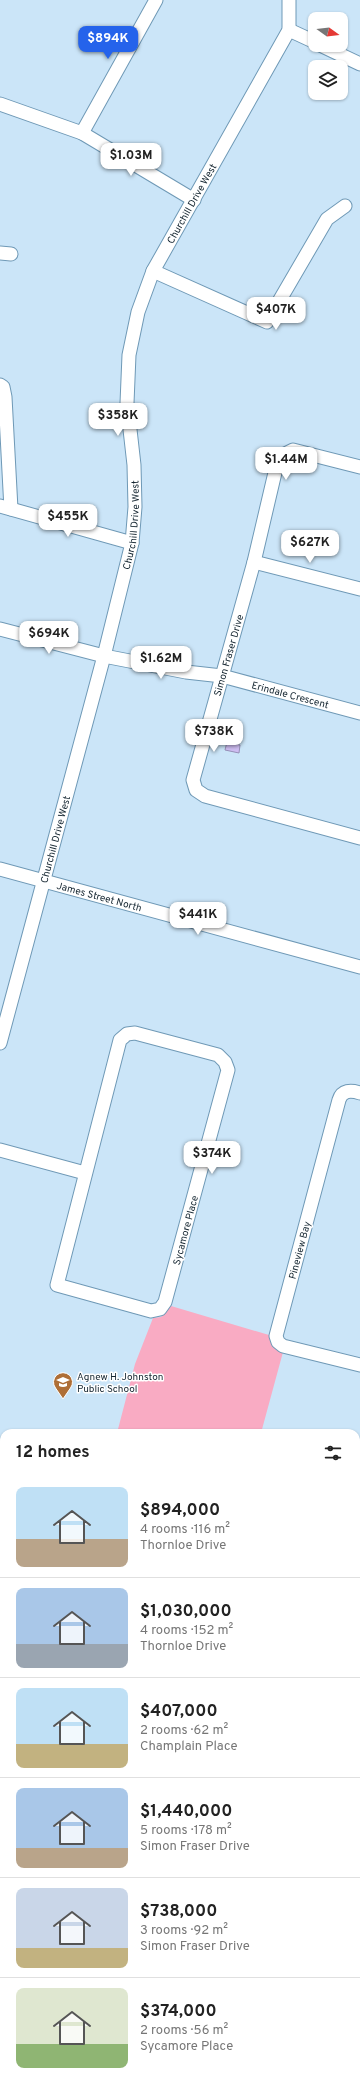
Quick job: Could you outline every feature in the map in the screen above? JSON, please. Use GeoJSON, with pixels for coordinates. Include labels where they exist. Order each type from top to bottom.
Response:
{"type":"FeatureCollection","features":[{"type":"Feature","properties":{"kind":"street"},"geometry":{"type":"LineString","coordinates":[[82,133],[156,0]]}},
{"type":"Feature","properties":{"kind":"street"},"geometry":{"type":"LineString","coordinates":[[289,0],[289,30],[308,39]]}},
{"type":"Feature","properties":{"kind":"street","name":"Churchill Drive West"},"geometry":{"type":"LineString","coordinates":[[0,1043],[104,656],[132,543],[135,506],[134,465],[127,403],[129,355],[138,312],[153,271],[289,30]]}},
{"type":"Feature","properties":{"kind":"street"},"geometry":{"type":"LineString","coordinates":[[335,52],[360,64]]}},
{"type":"Feature","properties":{"kind":"street"},"geometry":{"type":"LineString","coordinates":[[0,104],[82,133],[194,200]]}},
{"type":"Feature","properties":{"kind":"street"},"geometry":{"type":"LineString","coordinates":[[153,271],[267,322],[326,219],[345,206]]}},
{"type":"Feature","properties":{"kind":"street"},"geometry":{"type":"LineString","coordinates":[[0,385],[3,387],[5,397],[6,507],[132,543]]}},
{"type":"Feature","properties":{"kind":"street","name":"Simon Fraser Drive"},"geometry":{"type":"LineString","coordinates":[[360,467],[293,450],[283,455],[277,464],[254,562],[193,780],[196,790],[205,796],[360,838]]}},
{"type":"Feature","properties":{"kind":"street"},"geometry":{"type":"LineString","coordinates":[[254,562],[360,589]]}},
{"type":"Feature","properties":{"kind":"street","name":"Erindale Crescent"},"geometry":{"type":"LineString","coordinates":[[0,629],[104,656],[186,672],[222,676],[360,712]]}},
{"type":"Feature","properties":{"kind":"street","name":"James Street North"},"geometry":{"type":"LineString","coordinates":[[0,869],[360,967]]}},
{"type":"Feature","properties":{"kind":"street","name":"Sycamore Place"},"geometry":{"type":"LineString","coordinates":[[135,1033],[218,1055],[225,1062],[228,1070],[165,1302],[160,1309],[151,1310],[57,1284],[85,1173],[120,1040],[126,1034],[135,1033]]}},
{"type":"Feature","properties":{"kind":"street","name":"Pineview Bay"},"geometry":{"type":"LineString","coordinates":[[360,1093],[351,1091],[345,1092],[340,1095],[338,1100],[276,1336],[278,1342],[283,1346],[360,1365]]}},
{"type":"Feature","properties":{"kind":"street"},"geometry":{"type":"LineString","coordinates":[[0,1150],[85,1173]]}},
{"type":"Feature","properties":{"kind":"shaded area"},"geometry":{"type":"Polygon","coordinates":[[[227,742],[240,745],[239,753],[225,750],[227,742]]]}},
{"type":"Feature","properties":{"kind":"shaded area"},"geometry":{"type":"Polygon","coordinates":[[[171,1306],[269,1335],[273,1346],[283,1352],[262,1429],[118,1429],[135,1364],[153,1318],[161,1317],[171,1306]]]}},
{"type":"Feature","properties":{"kind":"place","name":"Agnew H. Johnston Public School"},"geometry":{"type":"Point","coordinates":[63,1399]}}]}
